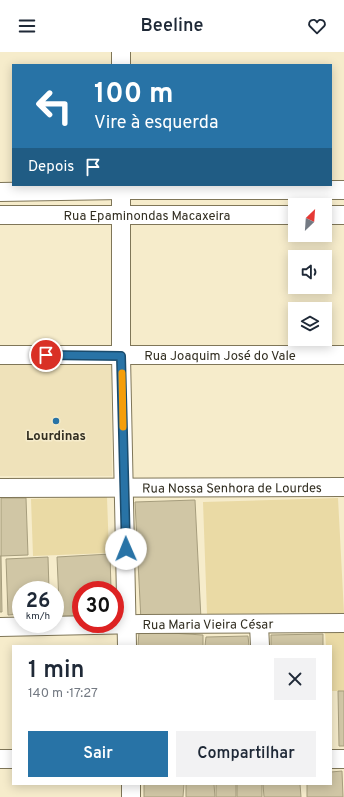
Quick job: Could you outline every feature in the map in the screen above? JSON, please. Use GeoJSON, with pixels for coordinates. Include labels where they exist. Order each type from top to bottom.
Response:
{"type":"FeatureCollection","features":[{"type":"Feature","properties":{"kind":"street"},"geometry":{"type":"LineString","coordinates":[[121,52],[121,64]]}},
{"type":"Feature","properties":{"kind":"street"},"geometry":{"type":"LineString","coordinates":[[121,187],[121,356],[125,488],[127,645]]}},
{"type":"Feature","properties":{"kind":"street","name":"Rua Epaminondas Macaxeira"},"geometry":{"type":"LineString","coordinates":[[0,192],[121,187],[344,190]]}},
{"type":"Feature","properties":{"kind":"street","name":"Rua Epaminondas Macaxeira"},"geometry":{"type":"LineString","coordinates":[[0,215],[288,215]]}},
{"type":"Feature","properties":{"kind":"street"},"geometry":{"type":"LineString","coordinates":[[332,215],[344,215]]}},
{"type":"Feature","properties":{"kind":"street","name":"Rua Joaquim José do Vale"},"geometry":{"type":"LineString","coordinates":[[0,355],[344,355]]}},
{"type":"Feature","properties":{"kind":"street","name":"Rua Nossa Senhora de Lourdes"},"geometry":{"type":"LineString","coordinates":[[0,488],[344,487]]}},
{"type":"Feature","properties":{"kind":"street","name":"Rua Maria Vieira César"},"geometry":{"type":"LineString","coordinates":[[0,627],[344,623]]}},
{"type":"Feature","properties":{"kind":"street"},"geometry":{"type":"LineString","coordinates":[[259,625],[260,645]]}},
{"type":"Feature","properties":{"kind":"street"},"geometry":{"type":"LineString","coordinates":[[0,759],[12,759]]}},
{"type":"Feature","properties":{"kind":"street"},"geometry":{"type":"LineString","coordinates":[[332,760],[344,759]]}},
{"type":"Feature","properties":{"kind":"street"},"geometry":{"type":"LineString","coordinates":[[131,785],[131,797]]}},
{"type":"Feature","properties":{"kind":"shaded area","name":"Lourdinas"},"geometry":{"type":"Polygon","coordinates":[[[0,365],[111,365],[112,476],[0,476],[0,365]]]}},
{"type":"Feature","properties":{"kind":"shaded area"},"geometry":{"type":"Polygon","coordinates":[[[107,497],[109,553],[33,556],[31,499],[107,497]]]}},
{"type":"Feature","properties":{"kind":"shaded area"},"geometry":{"type":"Polygon","coordinates":[[[338,498],[344,613],[207,614],[203,502],[338,498]]]}},
{"type":"Feature","properties":{"kind":"shaded area"},"geometry":{"type":"Polygon","coordinates":[[[344,631],[344,691],[332,691],[332,645],[326,645],[325,632],[344,631]]]}},
{"type":"Feature","properties":{"kind":"building"},"geometry":{"type":"Polygon","coordinates":[[[1,498],[26,498],[28,555],[1,556],[1,498]]]}},
{"type":"Feature","properties":{"kind":"building"},"geometry":{"type":"Polygon","coordinates":[[[195,500],[201,619],[141,621],[135,502],[195,500]]]}},
{"type":"Feature","properties":{"kind":"building"},"geometry":{"type":"Polygon","coordinates":[[[110,554],[111,581],[72,581],[72,625],[64,626],[64,581],[58,581],[57,557],[110,554]]]}},
{"type":"Feature","properties":{"kind":"building"},"geometry":{"type":"Polygon","coordinates":[[[1,556],[2,612],[0,612],[1,556]]]}},
{"type":"Feature","properties":{"kind":"building"},"geometry":{"type":"Polygon","coordinates":[[[48,557],[49,581],[12,581],[12,615],[8,615],[6,559],[48,557]]]}},
{"type":"Feature","properties":{"kind":"building"},"geometry":{"type":"Polygon","coordinates":[[[139,631],[203,635],[203,645],[138,645],[139,631]]]}},
{"type":"Feature","properties":{"kind":"building"},"geometry":{"type":"Polygon","coordinates":[[[323,634],[323,645],[271,645],[271,635],[323,634]]]}},
{"type":"Feature","properties":{"kind":"building"},"geometry":{"type":"Polygon","coordinates":[[[248,636],[249,645],[205,645],[206,637],[248,636]]]}},
{"type":"Feature","properties":{"kind":"building"},"geometry":{"type":"Polygon","coordinates":[[[338,691],[344,691],[344,746],[339,746],[338,691]]]}},
{"type":"Feature","properties":{"kind":"building"},"geometry":{"type":"Polygon","coordinates":[[[342,771],[343,797],[307,797],[307,785],[332,785],[332,772],[342,771]]]}},
{"type":"Feature","properties":{"kind":"building"},"geometry":{"type":"Polygon","coordinates":[[[144,785],[184,785],[183,797],[144,797],[144,785]]]}},
{"type":"Feature","properties":{"kind":"building"},"geometry":{"type":"Polygon","coordinates":[[[186,785],[214,785],[215,797],[186,797],[186,785]]]}},
{"type":"Feature","properties":{"kind":"building"},"geometry":{"type":"Polygon","coordinates":[[[216,785],[236,785],[236,797],[216,797],[216,785]]]}},
{"type":"Feature","properties":{"kind":"building"},"geometry":{"type":"Polygon","coordinates":[[[237,785],[262,785],[262,797],[237,797],[237,785]]]}},
{"type":"Feature","properties":{"kind":"building"},"geometry":{"type":"Polygon","coordinates":[[[263,785],[300,785],[301,797],[264,797],[263,785]]]}},
{"type":"Feature","properties":{"kind":"slow traffic"},"geometry":{"type":"LineString","coordinates":[[122,373],[123,427]]}},
{"type":"Feature","properties":{"kind":"place","name":"Lourdinas"},"geometry":{"type":"Point","coordinates":[56,421]}},
{"type":"Feature","properties":{"kind":"route"},"geometry":{"type":"LineString","coordinates":[[46,355],[121,356],[126,549]]}}]}
